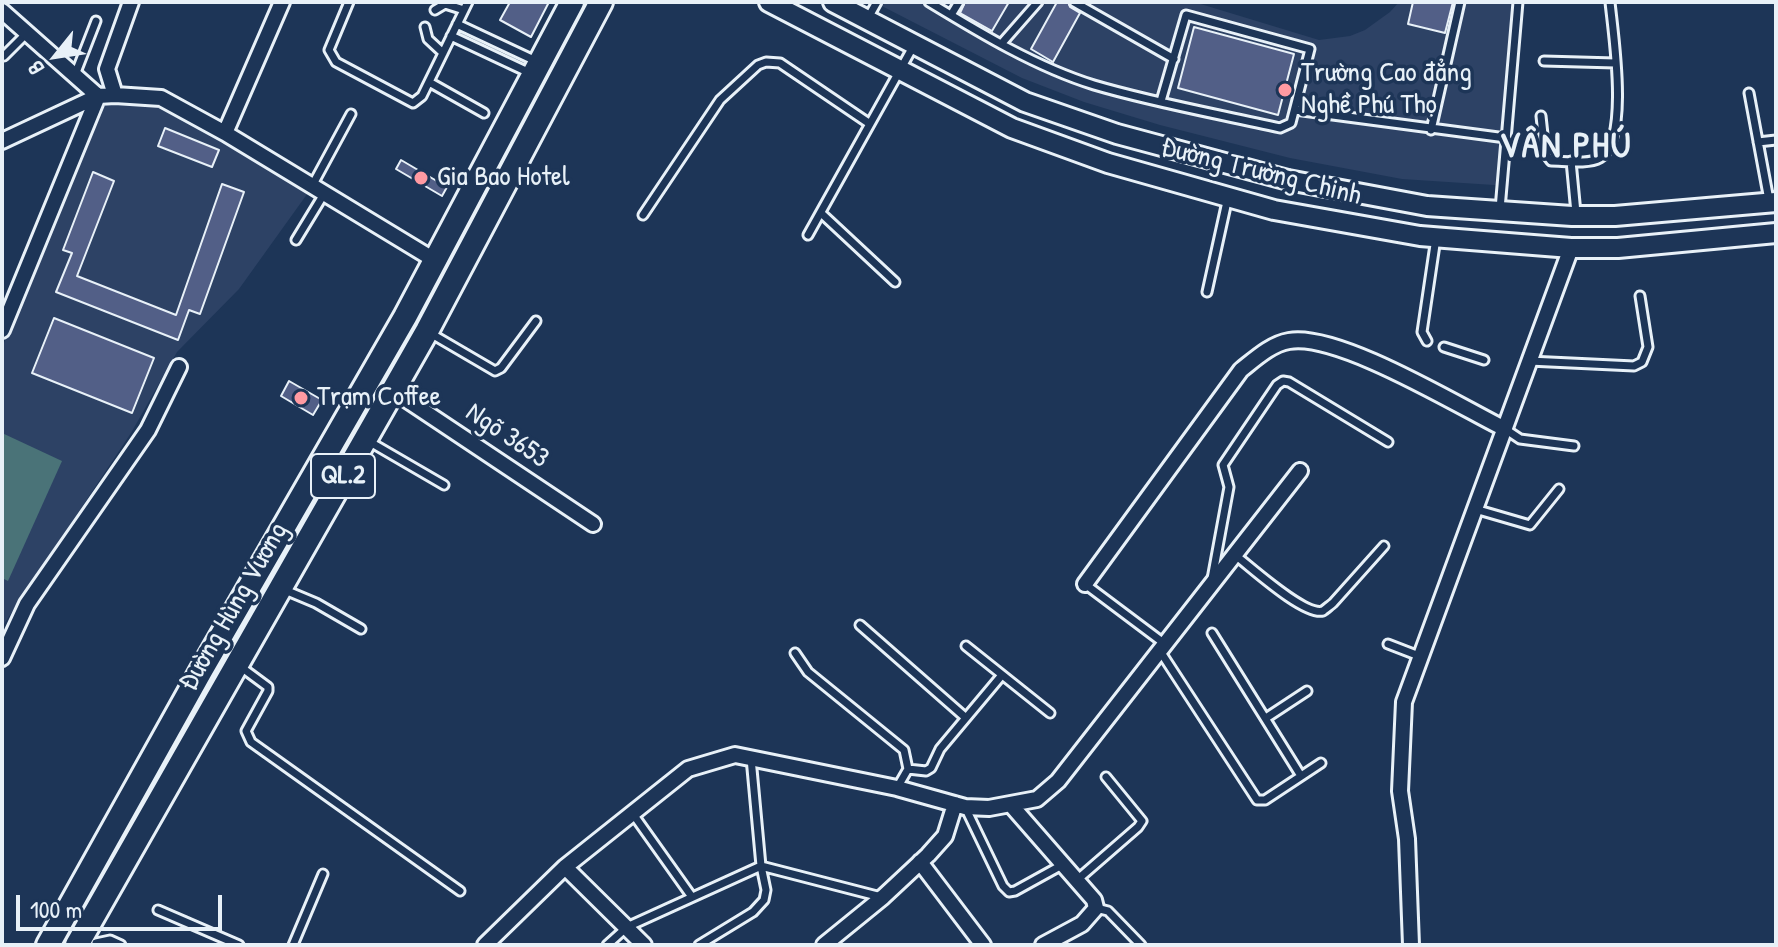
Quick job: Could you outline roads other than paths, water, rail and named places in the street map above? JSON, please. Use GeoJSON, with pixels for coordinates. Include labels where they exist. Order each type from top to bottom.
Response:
{"type":"FeatureCollection","features":[{"type":"Feature","properties":{"kind":"highway","name":"Đường Hùng Vương"},"geometry":{"type":"LineString","coordinates":[[48,945],[436,261],[572,2]]}},
{"type":"Feature","properties":{"kind":"highway","name":"Đường Hùng Vương"},"geometry":{"type":"LineString","coordinates":[[88,942],[236,663],[427,331],[601,2]]}},
{"type":"Feature","properties":{"kind":"main road","name":"Đường Trường Chinh"},"geometry":{"type":"LineString","coordinates":[[769,2],[1012,128],[1108,163],[1274,210],[1436,238],[1571,248],[1618,248],[1776,233]]}},
{"type":"Feature","properties":{"kind":"main road","name":"Đường Trường Chinh"},"geometry":{"type":"LineString","coordinates":[[833,2],[1025,102],[1117,134],[1288,180],[1427,206],[1576,216],[1615,216],[1773,202]]}},
{"type":"Feature","properties":{"kind":"main road"},"geometry":{"type":"LineString","coordinates":[[1615,216],[1618,248]]}},
{"type":"Feature","properties":{"kind":"street"},"geometry":{"type":"LineString","coordinates":[[115,95],[107,69],[131,2]]}},
{"type":"Feature","properties":{"kind":"street"},"geometry":{"type":"LineString","coordinates":[[225,133],[282,2]]}},
{"type":"Feature","properties":{"kind":"street"},"geometry":{"type":"LineString","coordinates":[[2,11],[98,96]]}},
{"type":"Feature","properties":{"kind":"street"},"geometry":{"type":"LineString","coordinates":[[2,330],[98,96]]}},
{"type":"Feature","properties":{"kind":"street"},"geometry":{"type":"LineString","coordinates":[[2,141],[98,96],[161,98],[225,133],[436,261]]}},
{"type":"Feature","properties":{"kind":"street"},"geometry":{"type":"LineString","coordinates":[[1411,945],[1407,839],[1400,773],[1404,702],[1571,248]]}},
{"type":"Feature","properties":{"kind":"street"},"geometry":{"type":"LineString","coordinates":[[1085,584],[1241,370],[1284,342],[1324,343],[1357,355],[1505,429]]}},
{"type":"Feature","properties":{"kind":"street"},"geometry":{"type":"LineString","coordinates":[[2,658],[27,604],[148,430],[179,367]]}},
{"type":"Feature","properties":{"kind":"street","name":"Ngõ 3653"},"geometry":{"type":"LineString","coordinates":[[392,390],[593,524]]}},
{"type":"Feature","properties":{"kind":"street"},"geometry":{"type":"LineString","coordinates":[[485,945],[565,867],[688,769],[735,755],[897,788],[960,806],[989,808],[1037,799],[1058,781],[1300,471]]}},
{"type":"Feature","properties":{"kind":"street"},"geometry":{"type":"LineString","coordinates":[[1011,805],[1094,900],[1096,908],[1069,939],[1043,945]]}},
{"type":"Feature","properties":{"kind":"street"},"geometry":{"type":"LineString","coordinates":[[824,945],[920,862],[945,836],[960,806]]}},
{"type":"Feature","properties":{"kind":"street"},"geometry":{"type":"LineString","coordinates":[[920,862],[983,945]]}},
{"type":"Feature","properties":{"kind":"street"},"geometry":{"type":"LineString","coordinates":[[565,867],[644,945]]}},
{"type":"Feature","properties":{"kind":"lane"},"geometry":{"type":"LineString","coordinates":[[349,2],[329,50],[336,62],[413,103],[422,96],[466,6],[445,4],[435,10]]}},
{"type":"Feature","properties":{"kind":"lane"},"geometry":{"type":"LineString","coordinates":[[867,20],[877,2]]}},
{"type":"Feature","properties":{"kind":"lane"},"geometry":{"type":"LineString","coordinates":[[929,2],[1002,43],[1092,84],[1161,101],[1280,128],[1291,123],[1310,49],[1186,15],[1161,101]]}},
{"type":"Feature","properties":{"kind":"lane"},"geometry":{"type":"LineString","coordinates":[[951,15],[959,2]]}},
{"type":"Feature","properties":{"kind":"lane"},"geometry":{"type":"LineString","coordinates":[[1002,43],[1038,2]]}},
{"type":"Feature","properties":{"kind":"lane"},"geometry":{"type":"LineString","coordinates":[[1074,2],[1174,59]]}},
{"type":"Feature","properties":{"kind":"lane"},"geometry":{"type":"LineString","coordinates":[[1431,130],[1460,2]]}},
{"type":"Feature","properties":{"kind":"lane"},"geometry":{"type":"LineString","coordinates":[[1500,211],[1518,2]]}},
{"type":"Feature","properties":{"kind":"lane"},"geometry":{"type":"LineString","coordinates":[[1541,116],[1547,158],[1551,161],[1595,159],[1606,151],[1619,116],[1610,2]]}},
{"type":"Feature","properties":{"kind":"lane"},"geometry":{"type":"LineString","coordinates":[[75,75],[96,21]]}},
{"type":"Feature","properties":{"kind":"lane"},"geometry":{"type":"LineString","coordinates":[[457,24],[537,69]]}},
{"type":"Feature","properties":{"kind":"lane"},"geometry":{"type":"LineString","coordinates":[[425,27],[428,39],[443,53]]}},
{"type":"Feature","properties":{"kind":"lane"},"geometry":{"type":"LineString","coordinates":[[4,56],[27,33]]}},
{"type":"Feature","properties":{"kind":"lane"},"geometry":{"type":"LineString","coordinates":[[451,36],[537,69]]}},
{"type":"Feature","properties":{"kind":"lane"},"geometry":{"type":"LineString","coordinates":[[808,235],[914,44]]}},
{"type":"Feature","properties":{"kind":"lane"},"geometry":{"type":"LineString","coordinates":[[1544,61],[1615,63]]}},
{"type":"Feature","properties":{"kind":"lane"},"geometry":{"type":"LineString","coordinates":[[643,215],[720,100],[758,65],[780,63],[870,124]]}},
{"type":"Feature","properties":{"kind":"lane"},"geometry":{"type":"LineString","coordinates":[[429,82],[484,113]]}},
{"type":"Feature","properties":{"kind":"lane"},"geometry":{"type":"LineString","coordinates":[[1749,93],[1773,202]]}},
{"type":"Feature","properties":{"kind":"lane"},"geometry":{"type":"LineString","coordinates":[[1295,110],[1506,138]]}},
{"type":"Feature","properties":{"kind":"lane"},"geometry":{"type":"LineString","coordinates":[[296,240],[351,114]]}},
{"type":"Feature","properties":{"kind":"lane"},"geometry":{"type":"LineString","coordinates":[[1758,142],[1776,140]]}},
{"type":"Feature","properties":{"kind":"lane"},"geometry":{"type":"LineString","coordinates":[[1571,161],[1576,216]]}},
{"type":"Feature","properties":{"kind":"lane"},"geometry":{"type":"LineString","coordinates":[[1207,292],[1228,197]]}},
{"type":"Feature","properties":{"kind":"lane"},"geometry":{"type":"LineString","coordinates":[[821,213],[895,282]]}},
{"type":"Feature","properties":{"kind":"lane"},"geometry":{"type":"LineString","coordinates":[[1427,341],[1422,332],[1436,238]]}},
{"type":"Feature","properties":{"kind":"lane"},"geometry":{"type":"LineString","coordinates":[[1529,361],[1634,366],[1642,362],[1648,347],[1640,296]]}},
{"type":"Feature","properties":{"kind":"lane"},"geometry":{"type":"LineString","coordinates":[[427,331],[495,371],[501,368],[536,321]]}},
{"type":"Feature","properties":{"kind":"lane"},"geometry":{"type":"LineString","coordinates":[[1444,347],[1484,360]]}},
{"type":"Feature","properties":{"kind":"lane"},"geometry":{"type":"LineString","coordinates":[[1211,586],[1229,487],[1223,465],[1277,385],[1283,381],[1289,382],[1388,442]]}},
{"type":"Feature","properties":{"kind":"lane"},"geometry":{"type":"LineString","coordinates":[[1505,429],[1520,439],[1574,446]]}},
{"type":"Feature","properties":{"kind":"lane"},"geometry":{"type":"LineString","coordinates":[[365,438],[444,485]]}},
{"type":"Feature","properties":{"kind":"lane"},"geometry":{"type":"LineString","coordinates":[[1475,509],[1530,525],[1559,489]]}},
{"type":"Feature","properties":{"kind":"lane"},"geometry":{"type":"LineString","coordinates":[[1235,555],[1299,605],[1312,611],[1324,611],[1384,546]]}},
{"type":"Feature","properties":{"kind":"lane"},"geometry":{"type":"LineString","coordinates":[[1085,584],[1162,647],[1257,800],[1265,800],[1321,763]]}},
{"type":"Feature","properties":{"kind":"lane"},"geometry":{"type":"LineString","coordinates":[[279,588],[316,603],[361,629]]}},
{"type":"Feature","properties":{"kind":"lane"},"geometry":{"type":"LineString","coordinates":[[860,625],[966,718]]}},
{"type":"Feature","properties":{"kind":"lane"},"geometry":{"type":"LineString","coordinates":[[1212,633],[1301,776]]}},
{"type":"Feature","properties":{"kind":"lane"},"geometry":{"type":"LineString","coordinates":[[1388,644],[1419,656]]}},
{"type":"Feature","properties":{"kind":"lane"},"geometry":{"type":"LineString","coordinates":[[966,646],[1050,713]]}},
{"type":"Feature","properties":{"kind":"lane"},"geometry":{"type":"LineString","coordinates":[[795,653],[808,672],[904,750],[908,769],[897,788]]}},
{"type":"Feature","properties":{"kind":"lane"},"geometry":{"type":"LineString","coordinates":[[236,663],[268,687],[246,731],[251,742],[460,891]]}},
{"type":"Feature","properties":{"kind":"lane"},"geometry":{"type":"LineString","coordinates":[[908,769],[926,771],[931,768],[940,749],[1002,675]]}},
{"type":"Feature","properties":{"kind":"lane"},"geometry":{"type":"LineString","coordinates":[[1266,718],[1307,691]]}},
{"type":"Feature","properties":{"kind":"lane"},"geometry":{"type":"LineString","coordinates":[[699,945],[753,912],[764,900],[766,890],[751,758]]}},
{"type":"Feature","properties":{"kind":"lane"},"geometry":{"type":"LineString","coordinates":[[1077,880],[1142,821],[1106,777]]}},
{"type":"Feature","properties":{"kind":"lane"},"geometry":{"type":"LineString","coordinates":[[960,806],[1009,892],[1064,864]]}},
{"type":"Feature","properties":{"kind":"lane"},"geometry":{"type":"LineString","coordinates":[[632,812],[692,897]]}},
{"type":"Feature","properties":{"kind":"lane"},"geometry":{"type":"LineString","coordinates":[[607,945],[627,927],[761,866],[883,897]]}},
{"type":"Feature","properties":{"kind":"lane"},"geometry":{"type":"LineString","coordinates":[[293,945],[323,874]]}},
{"type":"Feature","properties":{"kind":"lane"},"geometry":{"type":"LineString","coordinates":[[1096,908],[1108,911],[1141,945]]}},
{"type":"Feature","properties":{"kind":"lane"},"geometry":{"type":"LineString","coordinates":[[158,910],[239,945]]}},
{"type":"Feature","properties":{"kind":"lane"},"geometry":{"type":"LineString","coordinates":[[61,923],[88,942],[110,940],[121,945]]}},
{"type":"Feature","properties":{"kind":"place","name":"Trường Cao đẳng Nghề Phú Thọ"},"geometry":{"type":"Point","coordinates":[1285,90]}},
{"type":"Feature","properties":{"kind":"place","name":"Gia Bao Hotel"},"geometry":{"type":"Point","coordinates":[421,178]}},
{"type":"Feature","properties":{"kind":"place","name":"Trạm Coffee"},"geometry":{"type":"Point","coordinates":[301,398]}},
{"type":"Feature","properties":{"kind":"district","name":"VÂN PHÚ"},"geometry":{"type":"Point","coordinates":[1566,147]}}]}
